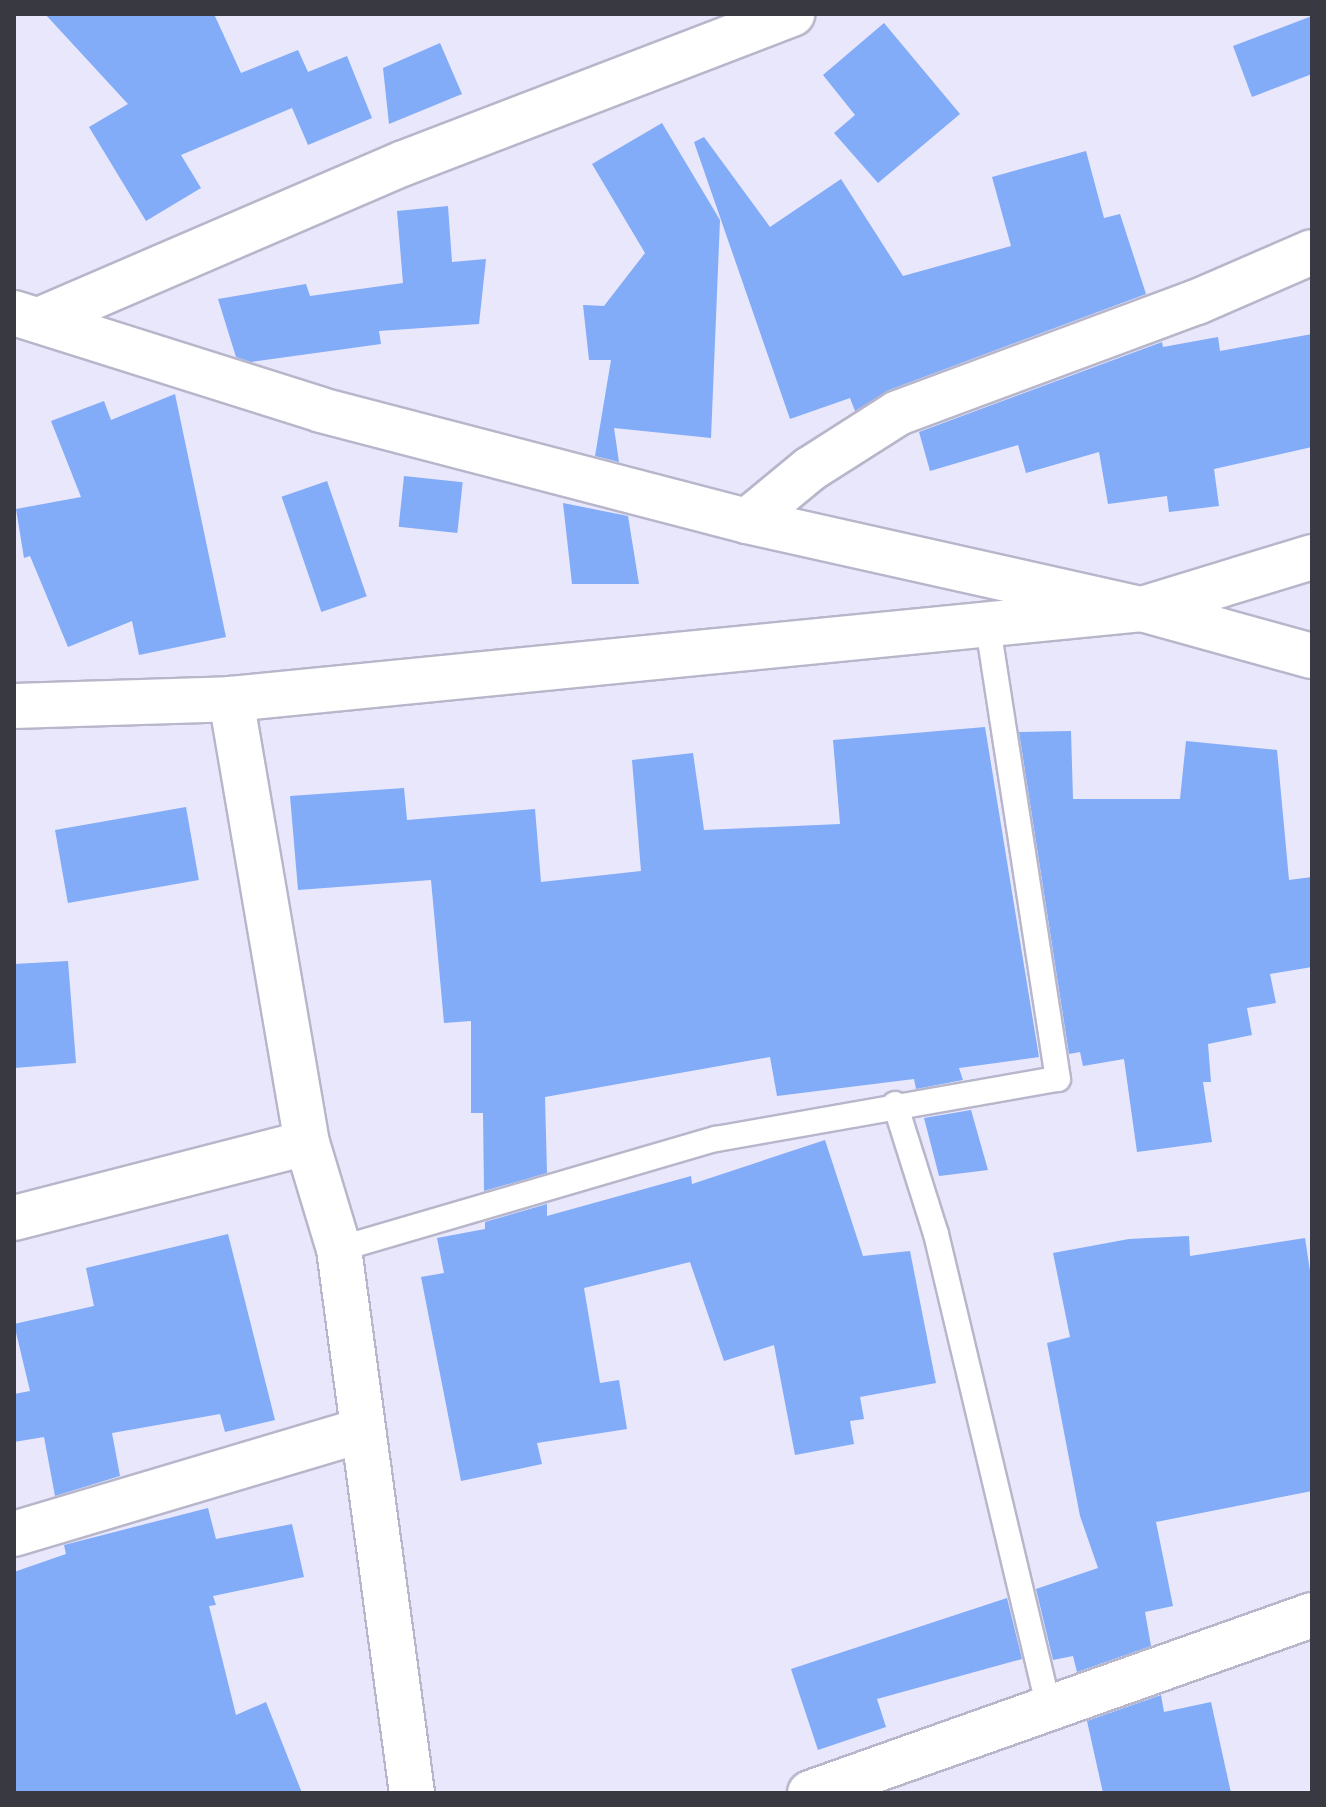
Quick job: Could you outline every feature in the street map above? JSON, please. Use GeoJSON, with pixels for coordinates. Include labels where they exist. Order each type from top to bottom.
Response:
{"type":"FeatureCollection","features":[{"type":"Feature","properties":{"kind":"street"},"geometry":{"type":"LineString","coordinates":[[26,316],[404,163],[792,14]]}},
{"type":"Feature","properties":{"kind":"street"},"geometry":{"type":"LineString","coordinates":[[747,521],[810,469],[898,413],[1197,302],[1312,252]]}},
{"type":"Feature","properties":{"kind":"street"},"geometry":{"type":"LineString","coordinates":[[26,316],[321,410],[747,521],[1142,609],[1312,656]]}},
{"type":"Feature","properties":{"kind":"street"},"geometry":{"type":"LineString","coordinates":[[14,706],[231,699],[987,621],[1142,609],[1312,557]]}},
{"type":"Feature","properties":{"kind":"street"},"geometry":{"type":"LineString","coordinates":[[231,699],[307,1143],[339,1249],[412,1793]]}},
{"type":"Feature","properties":{"kind":"street"},"geometry":{"type":"LineString","coordinates":[[14,1218],[307,1143]]}},
{"type":"Feature","properties":{"kind":"street"},"geometry":{"type":"LineString","coordinates":[[14,1534],[363,1430]]}},
{"type":"Feature","properties":{"kind":"street"},"geometry":{"type":"LineString","coordinates":[[810,1793],[1312,1615]]}},
{"type":"Feature","properties":{"kind":"lane"},"geometry":{"type":"LineString","coordinates":[[339,1249],[716,1139],[895,1104],[1051,1084],[1060,1072],[987,621]]}},
{"type":"Feature","properties":{"kind":"lane"},"geometry":{"type":"LineString","coordinates":[[895,1104],[936,1234],[1049,1708]]}},
{"type":"Feature","properties":{"kind":"building"},"geometry":{"type":"Polygon","coordinates":[[[45,14],[214,14],[241,73],[298,50],[308,72],[347,56],[372,118],[308,145],[292,108],[181,155],[201,188],[146,221],[89,127],[128,104],[45,14]]]}},
{"type":"Feature","properties":{"kind":"building"},"geometry":{"type":"Polygon","coordinates":[[[1312,16],[1312,74],[1252,97],[1233,46],[1312,16]]]}},
{"type":"Feature","properties":{"kind":"building"},"geometry":{"type":"Polygon","coordinates":[[[884,23],[960,114],[878,183],[834,133],[855,115],[823,75],[884,23]]]}},
{"type":"Feature","properties":{"kind":"building"},"geometry":{"type":"Polygon","coordinates":[[[440,43],[462,94],[389,124],[383,68],[440,43]]]}},
{"type":"Feature","properties":{"kind":"building"},"geometry":{"type":"Polygon","coordinates":[[[662,123],[720,220],[711,438],[614,428],[619,462],[595,456],[611,360],[589,360],[583,305],[604,306],[645,253],[592,164],[662,123]]]}},
{"type":"Feature","properties":{"kind":"building"},"geometry":{"type":"Polygon","coordinates":[[[704,137],[770,227],[841,179],[903,276],[1011,246],[992,177],[1086,151],[1104,218],[1120,214],[1146,294],[889,390],[855,411],[850,398],[790,419],[694,142],[704,137]]]}},
{"type":"Feature","properties":{"kind":"building"},"geometry":{"type":"Polygon","coordinates":[[[448,206],[452,262],[486,259],[479,324],[379,331],[381,344],[251,362],[236,357],[218,299],[306,284],[310,296],[403,283],[397,211],[448,206]]]}},
{"type":"Feature","properties":{"kind":"building"},"geometry":{"type":"Polygon","coordinates":[[[1312,334],[1312,447],[1214,469],[1219,506],[1169,512],[1167,496],[1108,504],[1099,452],[1026,473],[1018,445],[930,471],[919,432],[1162,342],[1163,347],[1218,337],[1220,351],[1312,334]]]}},
{"type":"Feature","properties":{"kind":"building"},"geometry":{"type":"Polygon","coordinates":[[[175,394],[226,637],[139,655],[132,621],[68,647],[30,556],[24,558],[16,509],[81,497],[51,421],[104,401],[111,420],[175,394]]]}},
{"type":"Feature","properties":{"kind":"building"},"geometry":{"type":"Polygon","coordinates":[[[404,476],[463,482],[457,533],[399,527],[404,476]]]}},
{"type":"Feature","properties":{"kind":"building"},"geometry":{"type":"Polygon","coordinates":[[[327,481],[367,596],[321,612],[282,497],[327,481]]]}},
{"type":"Feature","properties":{"kind":"building"},"geometry":{"type":"Polygon","coordinates":[[[563,503],[628,516],[639,584],[572,584],[563,503]]]}},
{"type":"Feature","properties":{"kind":"building"},"geometry":{"type":"Polygon","coordinates":[[[985,727],[1039,1057],[959,1068],[963,1080],[916,1089],[914,1079],[777,1096],[770,1057],[545,1097],[547,1173],[484,1191],[483,1113],[471,1113],[471,1021],[444,1023],[431,880],[298,890],[290,796],[404,788],[407,820],[535,809],[541,882],[641,871],[632,760],[693,753],[704,830],[840,824],[833,740],[985,727]]]}},
{"type":"Feature","properties":{"kind":"building"},"geometry":{"type":"Polygon","coordinates":[[[1071,731],[1073,799],[1180,799],[1186,741],[1277,750],[1289,880],[1312,877],[1312,967],[1270,974],[1276,1003],[1247,1008],[1252,1035],[1208,1044],[1211,1082],[1203,1082],[1212,1142],[1137,1152],[1124,1059],[1083,1066],[1080,1052],[1069,1054],[1019,732],[1071,731]]]}},
{"type":"Feature","properties":{"kind":"building"},"geometry":{"type":"Polygon","coordinates":[[[186,807],[199,880],[68,903],[55,830],[186,807]]]}},
{"type":"Feature","properties":{"kind":"building"},"geometry":{"type":"Polygon","coordinates":[[[68,961],[76,1063],[14,1068],[14,964],[68,961]]]}},
{"type":"Feature","properties":{"kind":"building"},"geometry":{"type":"Polygon","coordinates":[[[971,1110],[988,1170],[939,1176],[924,1118],[971,1110]]]}},
{"type":"Feature","properties":{"kind":"building"},"geometry":{"type":"Polygon","coordinates":[[[825,1140],[863,1256],[910,1251],[936,1383],[860,1397],[864,1419],[850,1421],[854,1444],[795,1455],[774,1345],[724,1361],[690,1262],[584,1288],[600,1383],[619,1380],[627,1429],[537,1443],[542,1464],[461,1481],[421,1277],[444,1273],[437,1238],[485,1229],[485,1222],[547,1204],[547,1216],[691,1176],[692,1184],[825,1140]]]}},
{"type":"Feature","properties":{"kind":"building"},"geometry":{"type":"Polygon","coordinates":[[[228,1234],[275,1420],[225,1432],[220,1414],[112,1433],[120,1476],[55,1496],[44,1437],[14,1442],[14,1394],[30,1391],[14,1324],[94,1306],[86,1268],[228,1234]]]}},
{"type":"Feature","properties":{"kind":"building"},"geometry":{"type":"Polygon","coordinates":[[[1189,1236],[1190,1256],[1305,1238],[1312,1284],[1312,1491],[1156,1522],[1173,1606],[1145,1612],[1151,1646],[1077,1672],[1073,1656],[1053,1660],[1036,1589],[1098,1568],[1080,1516],[1047,1343],[1070,1337],[1053,1253],[1129,1239],[1189,1236]]]}},
{"type":"Feature","properties":{"kind":"building"},"geometry":{"type":"Polygon","coordinates":[[[208,1508],[216,1539],[292,1524],[304,1577],[213,1596],[216,1605],[209,1606],[236,1715],[266,1702],[302,1793],[14,1793],[14,1572],[66,1554],[64,1545],[208,1508]]]}},
{"type":"Feature","properties":{"kind":"building"},"geometry":{"type":"Polygon","coordinates":[[[1007,1598],[1022,1659],[877,1699],[886,1727],[818,1750],[791,1669],[1007,1598]]]}},
{"type":"Feature","properties":{"kind":"building"},"geometry":{"type":"Polygon","coordinates":[[[1161,1695],[1164,1712],[1211,1702],[1231,1793],[1103,1793],[1087,1721],[1161,1695]]]}}]}
